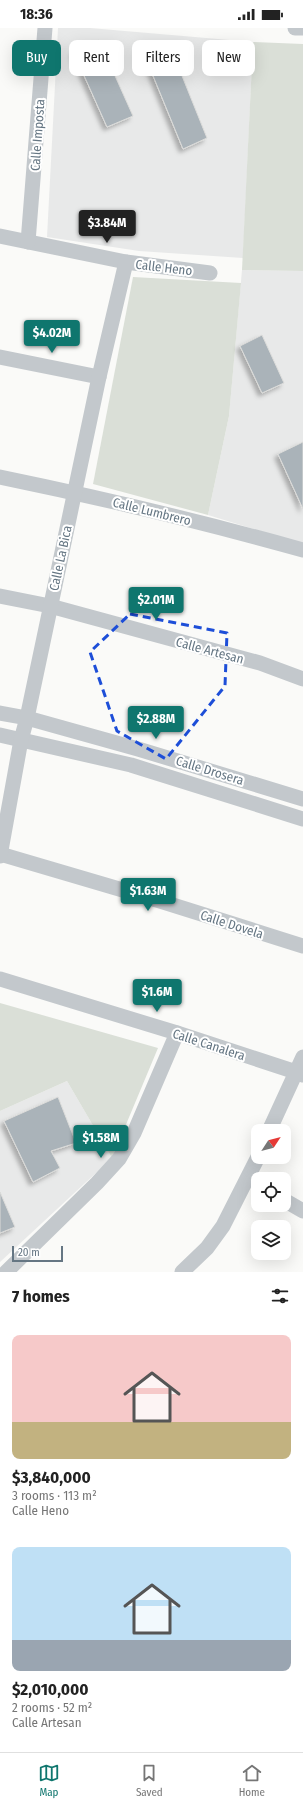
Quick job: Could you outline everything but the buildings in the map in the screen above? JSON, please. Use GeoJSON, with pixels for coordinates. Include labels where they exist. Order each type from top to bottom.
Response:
{"type":"FeatureCollection","features":[{"type":"Feature","properties":{"kind":"street","name":"Calle Imposta"},"geometry":{"type":"LineString","coordinates":[[28,242],[45,28]]}},
{"type":"Feature","properties":{"kind":"street"},"geometry":{"type":"LineString","coordinates":[[295,28],[303,28]]}},
{"type":"Feature","properties":{"kind":"street","name":"Calle Heno"},"geometry":{"type":"LineString","coordinates":[[0,236],[126,262],[210,272]]}},
{"type":"Feature","properties":{"kind":"street","name":"Calle La Bica"},"geometry":{"type":"LineString","coordinates":[[0,855],[21,740],[27,718],[99,377],[126,262]]}},
{"type":"Feature","properties":{"kind":"street"},"geometry":{"type":"LineString","coordinates":[[0,357],[99,377]]}},
{"type":"Feature","properties":{"kind":"street","name":"Calle Lumbrero"},"geometry":{"type":"LineString","coordinates":[[0,477],[74,492],[231,530],[303,550]]}},
{"type":"Feature","properties":{"kind":"street","name":"Calle Artesan"},"geometry":{"type":"LineString","coordinates":[[0,596],[50,606],[260,663],[303,678]]}},
{"type":"Feature","properties":{"kind":"street","name":"Calle Drosera"},"geometry":{"type":"LineString","coordinates":[[0,713],[27,718],[138,749],[303,799]]}},
{"type":"Feature","properties":{"kind":"street","name":"Calle Drosera"},"geometry":{"type":"LineString","coordinates":[[0,735],[131,765],[303,819]]}},
{"type":"Feature","properties":{"kind":"street","name":"Calle Dovela"},"geometry":{"type":"LineString","coordinates":[[0,855],[160,901],[303,946]]}},
{"type":"Feature","properties":{"kind":"street","name":"Calle Canalera"},"geometry":{"type":"LineString","coordinates":[[0,979],[178,1034],[299,1074]]}},
{"type":"Feature","properties":{"kind":"street"},"geometry":{"type":"LineString","coordinates":[[6,1272],[97,1183],[119,1159],[134,1133],[178,1034]]}},
{"type":"Feature","properties":{"kind":"street"},"geometry":{"type":"LineString","coordinates":[[273,1124],[299,1074],[303,1057]]}},
{"type":"Feature","properties":{"kind":"street"},"geometry":{"type":"LineString","coordinates":[[182,1272],[207,1248],[251,1186]]}},
{"type":"Feature","properties":{"kind":"street"},"geometry":{"type":"LineString","coordinates":[[291,1204],[303,1211]]}},
{"type":"Feature","properties":{"kind":"highlighted area"},"geometry":{"type":"Polygon","coordinates":[[[130,614],[227,633],[225,686],[166,759],[117,731],[90,652],[130,614]]]}},
{"type":"Feature","properties":{"kind":"shaded area"},"geometry":{"type":"Polygon","coordinates":[[[58,28],[90,28],[230,40],[202,40],[202,76],[251,76],[243,258],[139,251],[47,237],[55,76],[61,76],[61,40],[57,40],[58,28]]]}},
{"type":"Feature","properties":{"kind":"shaded area"},"geometry":{"type":"Polygon","coordinates":[[[255,42],[303,44],[303,271],[242,270],[251,76],[255,76],[255,42]]]}},
{"type":"Feature","properties":{"kind":"shaded area"},"geometry":{"type":"Polygon","coordinates":[[[242,270],[303,271],[303,544],[208,515],[229,416],[242,270]]]}},
{"type":"Feature","properties":{"kind":"shaded area"},"geometry":{"type":"Polygon","coordinates":[[[133,277],[241,283],[229,416],[208,515],[93,484],[133,277]]]}},
{"type":"Feature","properties":{"kind":"shaded area"},"geometry":{"type":"Polygon","coordinates":[[[0,1003],[158,1048],[112,1158],[67,1081],[0,1111],[0,1003]]]}},
{"type":"Feature","properties":{"kind":"shaded area"},"geometry":{"type":"Polygon","coordinates":[[[67,1081],[112,1158],[0,1262],[0,1111],[67,1081]]]}}]}
